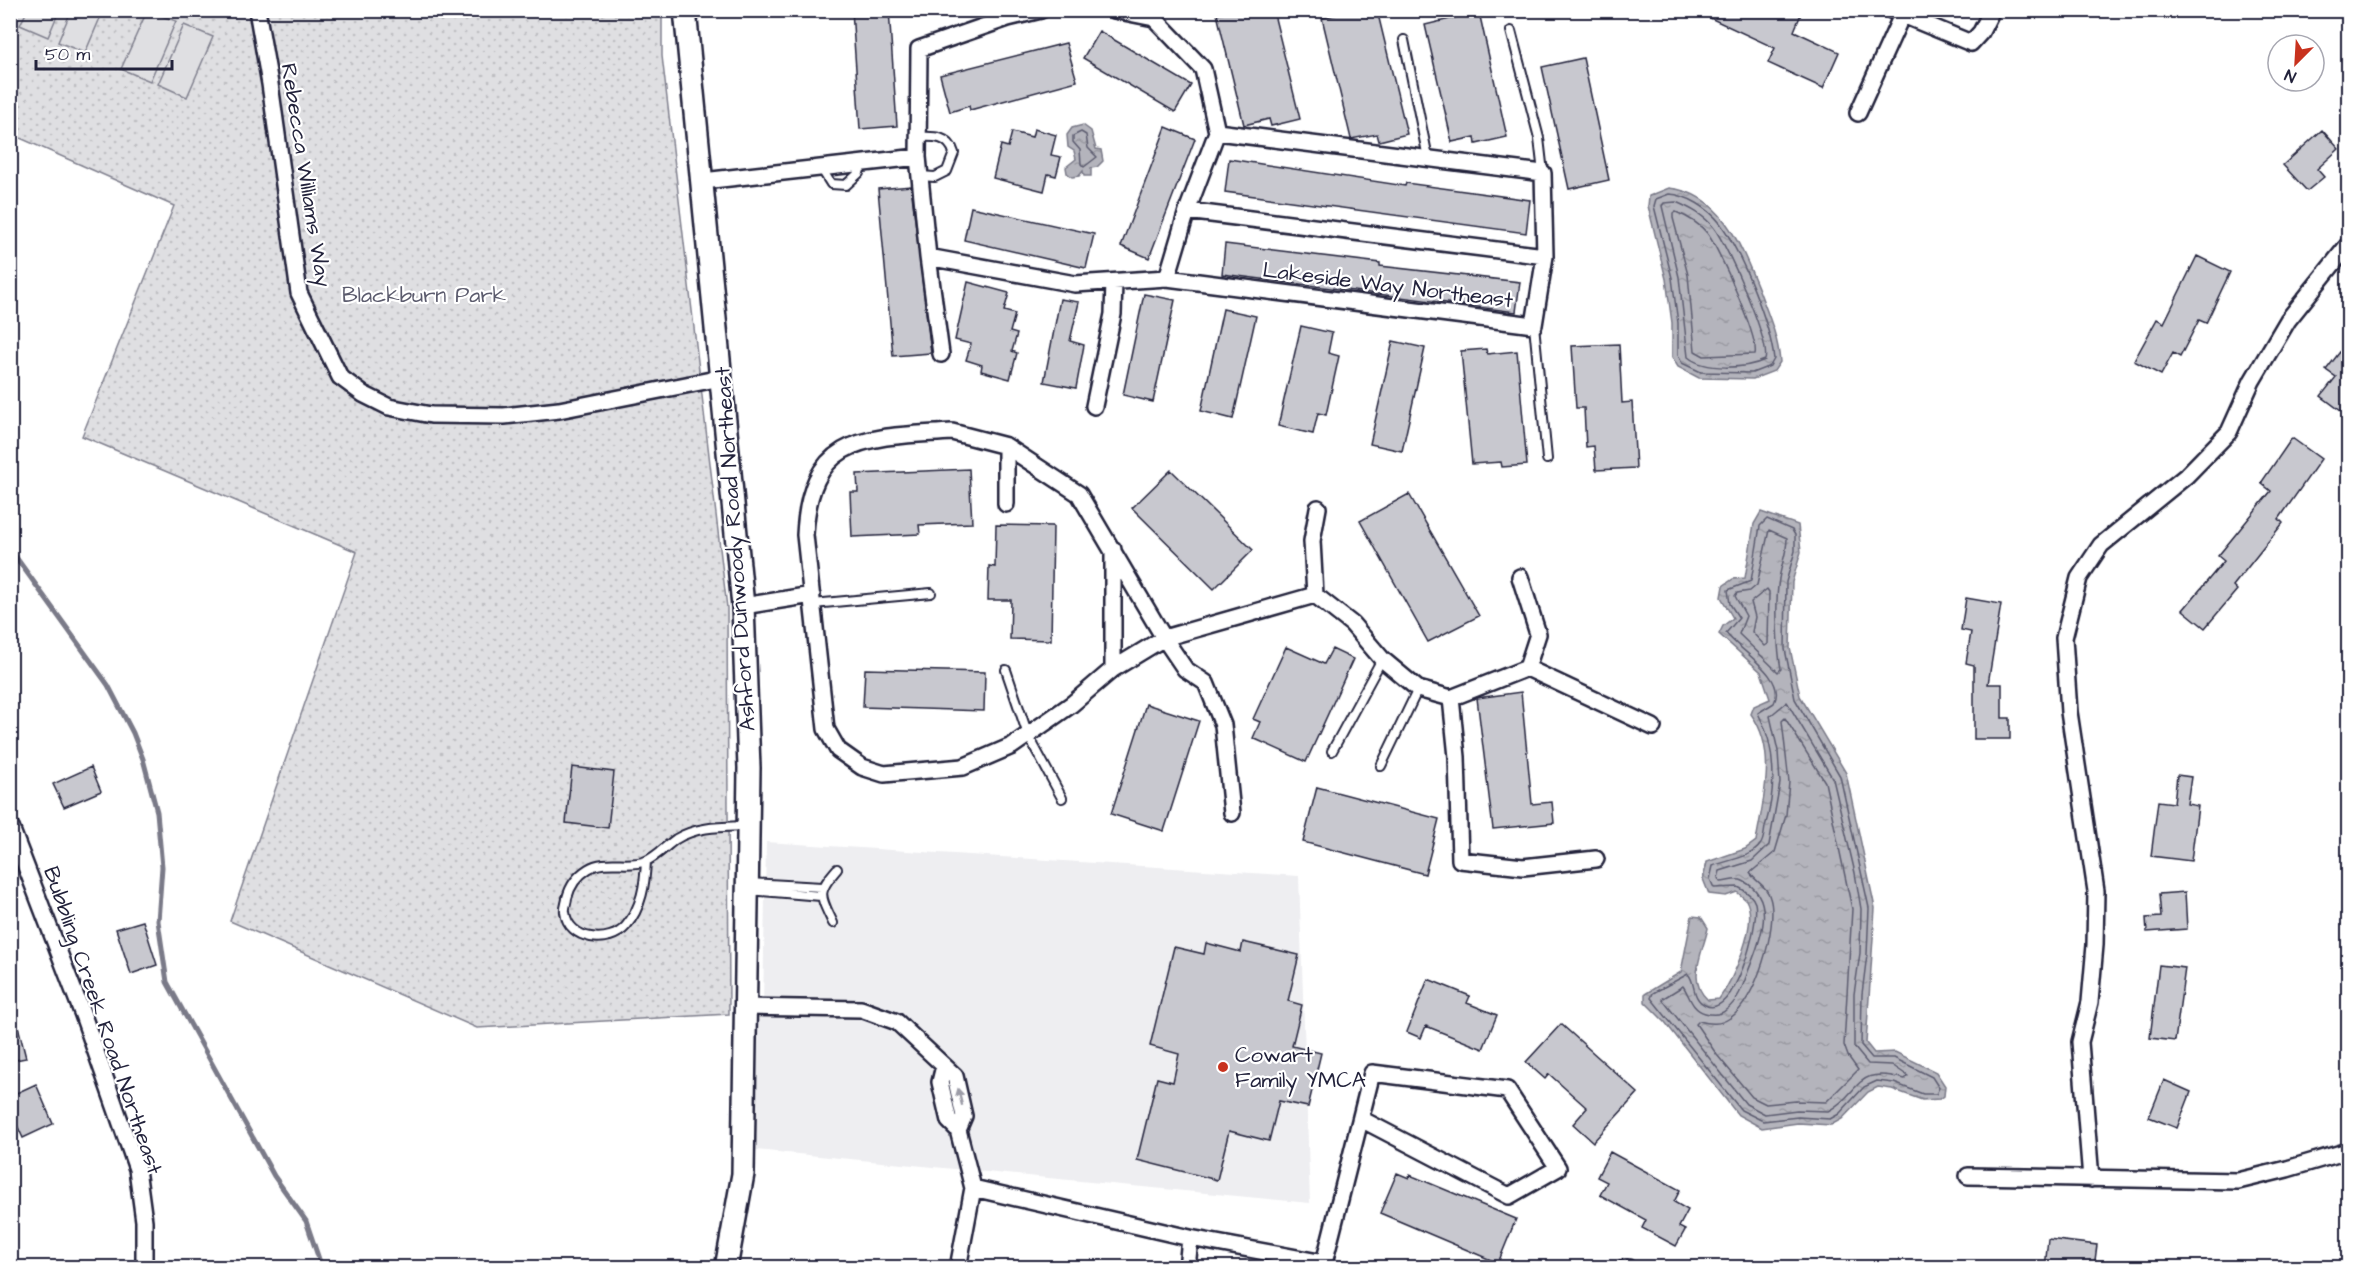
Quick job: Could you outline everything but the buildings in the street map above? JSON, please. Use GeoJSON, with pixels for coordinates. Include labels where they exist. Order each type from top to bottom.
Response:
{"type":"FeatureCollection","features":[{"type":"Feature","properties":{"kind":"main road","name":"Ashford Dunwoody Road Northeast"},"geometry":{"type":"LineString","coordinates":[[685,10],[743,606],[748,705],[749,826],[743,1174],[726,1268]]}},
{"type":"Feature","properties":{"kind":"street","name":"Rebecca Williams Way"},"geometry":{"type":"LineString","coordinates":[[257,10],[270,84],[299,293],[340,376],[363,394],[390,407],[431,415],[504,416],[559,410],[721,378]]}},
{"type":"Feature","properties":{"kind":"street"},"geometry":{"type":"LineString","coordinates":[[941,354],[918,157],[919,49],[1008,18],[1041,10]]}},
{"type":"Feature","properties":{"kind":"street"},"geometry":{"type":"LineString","coordinates":[[1114,10],[1154,18],[1203,69],[1217,132],[1187,211],[1167,278]]}},
{"type":"Feature","properties":{"kind":"street"},"geometry":{"type":"LineString","coordinates":[[1858,113],[1896,13],[1971,43],[1981,32],[1992,10]]}},
{"type":"Feature","properties":{"kind":"street"},"geometry":{"type":"LineString","coordinates":[[1217,132],[1543,173]]}},
{"type":"Feature","properties":{"kind":"street"},"geometry":{"type":"LineString","coordinates":[[702,181],[918,157]]}},
{"type":"Feature","properties":{"kind":"street","name":"Lakeside Way Northeast"},"geometry":{"type":"LineString","coordinates":[[928,257],[1075,284],[1167,278],[1534,325],[1545,256],[1543,173]]}},
{"type":"Feature","properties":{"kind":"street","name":"Lakeside Way Northeast"},"geometry":{"type":"LineString","coordinates":[[1187,211],[1545,256]]}},
{"type":"Feature","properties":{"kind":"street"},"geometry":{"type":"LineString","coordinates":[[2091,1179],[2080,1042],[2090,1002],[2095,945],[2096,891],[2069,712],[2064,638],[2079,578],[2101,545],[2187,476],[2229,432],[2252,381],[2288,321],[2349,245]]}},
{"type":"Feature","properties":{"kind":"street"},"geometry":{"type":"LineString","coordinates":[[1094,406],[1113,314],[1114,282]]}},
{"type":"Feature","properties":{"kind":"street"},"geometry":{"type":"LineString","coordinates":[[1232,813],[1223,725],[1206,683],[1185,669],[1164,638],[1113,548],[1079,494],[1006,446],[952,432],[878,438],[842,449],[820,472],[807,504],[805,535],[826,729],[837,750],[862,767],[884,774],[963,767],[1012,746],[1072,704],[1113,669],[1164,638],[1315,595]]}},
{"type":"Feature","properties":{"kind":"street"},"geometry":{"type":"LineString","coordinates":[[1006,446],[1006,504]]}},
{"type":"Feature","properties":{"kind":"street"},"geometry":{"type":"LineString","coordinates":[[1318,508],[1312,541],[1315,595],[1352,624],[1382,659],[1418,689],[1451,698],[1527,668],[1653,727]]}},
{"type":"Feature","properties":{"kind":"street"},"geometry":{"type":"LineString","coordinates":[[1113,548],[1113,669]]}},
{"type":"Feature","properties":{"kind":"street"},"geometry":{"type":"LineString","coordinates":[[1520,577],[1538,634],[1527,668]]}},
{"type":"Feature","properties":{"kind":"street"},"geometry":{"type":"LineString","coordinates":[[743,606],[813,600]]}},
{"type":"Feature","properties":{"kind":"street"},"geometry":{"type":"LineString","coordinates":[[1451,698],[1457,757],[1460,860],[1523,867],[1596,859]]}},
{"type":"Feature","properties":{"kind":"street","name":"Bubbling Creek Road Northeast"},"geometry":{"type":"LineString","coordinates":[[10,825],[83,1015],[137,1169],[144,1221],[144,1268]]}},
{"type":"Feature","properties":{"kind":"street"},"geometry":{"type":"LineString","coordinates":[[746,1007],[861,1009],[897,1022],[955,1076],[964,1116],[958,1130],[973,1188],[958,1268]]}},
{"type":"Feature","properties":{"kind":"street"},"geometry":{"type":"LineString","coordinates":[[973,1188],[1190,1238],[1324,1265],[1372,1073],[1507,1090],[1558,1168],[1509,1196],[1361,1119]]}},
{"type":"Feature","properties":{"kind":"street"},"geometry":{"type":"LineString","coordinates":[[1968,1176],[2238,1180],[2287,1169],[2349,1150]]}},
{"type":"Feature","properties":{"kind":"street"},"geometry":{"type":"LineString","coordinates":[[1187,1268],[1190,1238]]}},
{"type":"Feature","properties":{"kind":"lane"},"geometry":{"type":"LineString","coordinates":[[1511,31],[1539,138],[1543,173]]}},
{"type":"Feature","properties":{"kind":"lane"},"geometry":{"type":"LineString","coordinates":[[1404,40],[1428,158]]}},
{"type":"Feature","properties":{"kind":"lane"},"geometry":{"type":"LineString","coordinates":[[919,137],[945,140],[952,146],[954,153],[946,171],[935,177],[920,176]]}},
{"type":"Feature","properties":{"kind":"lane"},"geometry":{"type":"LineString","coordinates":[[1534,325],[1547,459]]}},
{"type":"Feature","properties":{"kind":"lane"},"geometry":{"type":"LineString","coordinates":[[813,600],[932,592]]}},
{"type":"Feature","properties":{"kind":"lane"},"geometry":{"type":"LineString","coordinates":[[1332,751],[1382,659]]}},
{"type":"Feature","properties":{"kind":"lane"},"geometry":{"type":"LineString","coordinates":[[1006,670],[1028,735],[1062,798]]}},
{"type":"Feature","properties":{"kind":"lane"},"geometry":{"type":"LineString","coordinates":[[1381,766],[1418,689]]}},
{"type":"Feature","properties":{"kind":"lane"},"geometry":{"type":"LineString","coordinates":[[646,861],[645,886],[638,909],[625,927],[608,937],[590,938],[572,927],[565,912],[570,886],[588,868],[615,862],[646,861],[683,835],[706,828],[749,826]]}},
{"type":"Feature","properties":{"kind":"lane"},"geometry":{"type":"LineString","coordinates":[[833,923],[821,896],[822,887],[837,868]]}},
{"type":"Feature","properties":{"kind":"lane"},"geometry":{"type":"LineString","coordinates":[[748,886],[822,887]]}},
{"type":"Feature","properties":{"kind":"lane"},"geometry":{"type":"LineString","coordinates":[[748,886],[821,896]]}},
{"type":"Feature","properties":{"kind":"shaded area"},"geometry":{"type":"Polygon","coordinates":[[[766,842],[1299,876],[1310,1203],[756,1150],[755,1028],[763,1008],[766,842]]]}},
{"type":"Feature","properties":{"kind":"green space","name":"Blackburn Park"},"geometry":{"type":"Polygon","coordinates":[[[11,11],[662,11],[662,56],[727,608],[729,1014],[477,1028],[230,921],[357,552],[82,436],[174,206],[11,134],[11,11]]]}},
{"type":"Feature","properties":{"kind":"green space"},"geometry":{"type":"Polygon","coordinates":[[[27,11],[59,11],[48,37],[20,25],[27,11]]]}},
{"type":"Feature","properties":{"kind":"green space"},"geometry":{"type":"Polygon","coordinates":[[[71,11],[103,11],[85,53],[58,42],[71,11]]]}},
{"type":"Feature","properties":{"kind":"green space"},"geometry":{"type":"Polygon","coordinates":[[[147,11],[176,21],[150,81],[121,69],[147,11]]]}},
{"type":"Feature","properties":{"kind":"green space"},"geometry":{"type":"Polygon","coordinates":[[[184,25],[213,37],[187,97],[158,84],[184,25]]]}},
{"type":"Feature","properties":{"kind":"water"},"geometry":{"type":"Polygon","coordinates":[[[1083,125],[1091,131],[1096,149],[1101,150],[1103,161],[1097,167],[1091,168],[1091,176],[1084,176],[1083,171],[1079,176],[1072,177],[1067,173],[1066,167],[1076,159],[1074,151],[1068,147],[1067,135],[1072,128],[1083,125]]]}},
{"type":"Feature","properties":{"kind":"water"},"geometry":{"type":"Polygon","coordinates":[[[1669,188],[1687,192],[1703,200],[1728,225],[1745,257],[1775,334],[1780,362],[1774,371],[1753,379],[1699,378],[1678,367],[1672,357],[1672,323],[1666,279],[1648,206],[1649,196],[1669,188]]]}},
{"type":"Feature","properties":{"kind":"water"},"geometry":{"type":"Polygon","coordinates":[[[1761,512],[1798,525],[1801,552],[1792,582],[1790,648],[1800,696],[1846,773],[1875,908],[1866,1043],[1874,1053],[1895,1052],[1936,1072],[1945,1086],[1944,1096],[1940,1099],[1922,1100],[1892,1089],[1878,1087],[1868,1092],[1842,1119],[1831,1125],[1798,1123],[1762,1128],[1738,1115],[1665,1022],[1645,1002],[1645,994],[1681,972],[1692,916],[1701,917],[1708,928],[1697,975],[1701,992],[1708,1000],[1719,999],[1725,990],[1743,951],[1747,936],[1749,910],[1746,900],[1737,892],[1726,896],[1709,894],[1703,879],[1707,862],[1745,849],[1756,841],[1765,793],[1764,744],[1751,714],[1754,706],[1770,699],[1761,672],[1719,634],[1723,626],[1733,618],[1721,597],[1723,586],[1733,579],[1745,578],[1754,524],[1761,512]]]}},
{"type":"Feature","properties":{"kind":"waterway"},"geometry":{"type":"LineString","coordinates":[[10,549],[108,685],[133,733],[143,759],[157,812],[162,867],[158,921],[167,982],[274,1176],[306,1221],[322,1268]]}},
{"type":"Feature","properties":{"kind":"place","name":"Cowart Family YMCA"},"geometry":{"type":"Point","coordinates":[1223,1067]}}]}
